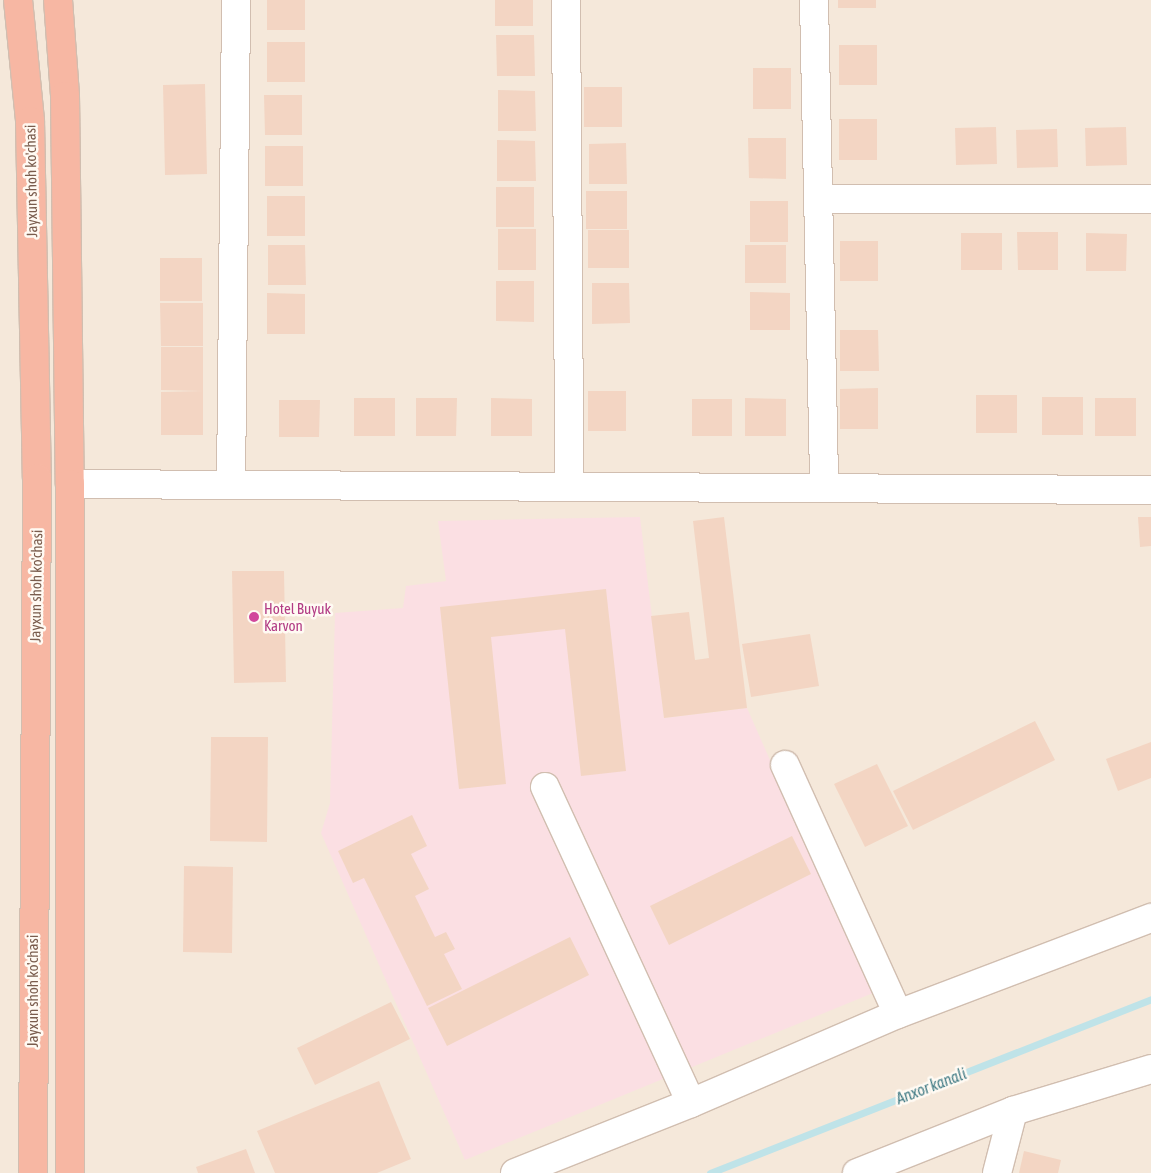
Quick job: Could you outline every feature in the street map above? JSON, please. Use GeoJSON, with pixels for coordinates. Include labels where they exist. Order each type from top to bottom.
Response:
{"type":"FeatureCollection","features":[{"type":"Feature","properties":{"kind":"highway","name":"Jayxun shoh ko'chasi"},"geometry":{"type":"LineString","coordinates":[[18,0],[30,121],[37,478],[33,1173]]}},
{"type":"Feature","properties":{"kind":"highway"},"geometry":{"type":"LineString","coordinates":[[58,0],[65,96],[70,484],[70,1173]]}},
{"type":"Feature","properties":{"kind":"street"},"geometry":{"type":"LineString","coordinates":[[231,485],[236,0]]}},
{"type":"Feature","properties":{"kind":"street"},"geometry":{"type":"LineString","coordinates":[[566,0],[569,487]]}},
{"type":"Feature","properties":{"kind":"street"},"geometry":{"type":"LineString","coordinates":[[814,0],[824,488]]}},
{"type":"Feature","properties":{"kind":"street"},"geometry":{"type":"LineString","coordinates":[[818,199],[1151,199]]}},
{"type":"Feature","properties":{"kind":"street"},"geometry":{"type":"LineString","coordinates":[[70,484],[1151,490]]}},
{"type":"Feature","properties":{"kind":"street"},"geometry":{"type":"LineString","coordinates":[[785,765],[898,1014]]}},
{"type":"Feature","properties":{"kind":"street"},"geometry":{"type":"LineString","coordinates":[[545,787],[691,1103]]}},
{"type":"Feature","properties":{"kind":"street"},"geometry":{"type":"LineString","coordinates":[[515,1173],[691,1103],[898,1014],[1151,918]]}},
{"type":"Feature","properties":{"kind":"street"},"geometry":{"type":"LineString","coordinates":[[857,1173],[1013,1111],[1151,1069]]}},
{"type":"Feature","properties":{"kind":"street"},"geometry":{"type":"LineString","coordinates":[[997,1173],[1013,1111]]}},
{"type":"Feature","properties":{"kind":"shaded area"},"geometry":{"type":"Polygon","coordinates":[[[0,0],[1151,0],[1151,1173],[0,1173],[0,0]]]}},
{"type":"Feature","properties":{"kind":"shaded area"},"geometry":{"type":"Polygon","coordinates":[[[640,517],[664,718],[747,708],[873,993],[465,1160],[321,833],[330,803],[335,613],[403,608],[406,586],[446,581],[438,521],[640,517]]]}},
{"type":"Feature","properties":{"kind":"building"},"geometry":{"type":"Polygon","coordinates":[[[267,0],[305,0],[305,30],[267,30],[267,0]]]}},
{"type":"Feature","properties":{"kind":"building"},"geometry":{"type":"Polygon","coordinates":[[[495,0],[533,0],[533,26],[495,26],[495,0]]]}},
{"type":"Feature","properties":{"kind":"building"},"geometry":{"type":"Polygon","coordinates":[[[838,0],[876,0],[876,8],[838,8],[838,0]]]}},
{"type":"Feature","properties":{"kind":"building"},"geometry":{"type":"Polygon","coordinates":[[[496,35],[534,35],[535,76],[497,76],[496,35]]]}},
{"type":"Feature","properties":{"kind":"building"},"geometry":{"type":"Polygon","coordinates":[[[267,42],[305,42],[305,82],[267,82],[267,42]]]}},
{"type":"Feature","properties":{"kind":"building"},"geometry":{"type":"Polygon","coordinates":[[[839,45],[877,45],[877,85],[839,85],[839,45]]]}},
{"type":"Feature","properties":{"kind":"building"},"geometry":{"type":"Polygon","coordinates":[[[753,68],[791,68],[791,109],[753,109],[753,68]]]}},
{"type":"Feature","properties":{"kind":"building"},"geometry":{"type":"Polygon","coordinates":[[[205,84],[207,174],[165,175],[163,85],[205,84]]]}},
{"type":"Feature","properties":{"kind":"building"},"geometry":{"type":"Polygon","coordinates":[[[584,87],[622,87],[622,127],[584,127],[584,87]]]}},
{"type":"Feature","properties":{"kind":"building"},"geometry":{"type":"Polygon","coordinates":[[[498,90],[535,91],[536,131],[498,131],[498,90]]]}},
{"type":"Feature","properties":{"kind":"building"},"geometry":{"type":"Polygon","coordinates":[[[264,95],[302,95],[302,135],[265,135],[264,95]]]}},
{"type":"Feature","properties":{"kind":"building"},"geometry":{"type":"Polygon","coordinates":[[[839,119],[877,119],[877,160],[839,160],[839,119]]]}},
{"type":"Feature","properties":{"kind":"building"},"geometry":{"type":"Polygon","coordinates":[[[996,127],[997,164],[956,165],[955,128],[996,127]]]}},
{"type":"Feature","properties":{"kind":"building"},"geometry":{"type":"Polygon","coordinates":[[[1126,127],[1127,165],[1086,166],[1085,128],[1126,127]]]}},
{"type":"Feature","properties":{"kind":"building"},"geometry":{"type":"Polygon","coordinates":[[[1057,129],[1058,167],[1017,168],[1016,130],[1057,129]]]}},
{"type":"Feature","properties":{"kind":"building"},"geometry":{"type":"Polygon","coordinates":[[[748,138],[786,138],[786,179],[749,178],[748,138]]]}},
{"type":"Feature","properties":{"kind":"building"},"geometry":{"type":"Polygon","coordinates":[[[497,140],[535,141],[536,181],[497,181],[497,140]]]}},
{"type":"Feature","properties":{"kind":"building"},"geometry":{"type":"Polygon","coordinates":[[[626,143],[627,184],[589,184],[589,144],[626,143]]]}},
{"type":"Feature","properties":{"kind":"building"},"geometry":{"type":"Polygon","coordinates":[[[265,146],[303,146],[303,186],[265,186],[265,146]]]}},
{"type":"Feature","properties":{"kind":"building"},"geometry":{"type":"Polygon","coordinates":[[[496,187],[534,187],[534,227],[496,227],[496,187]]]}},
{"type":"Feature","properties":{"kind":"building"},"geometry":{"type":"Polygon","coordinates":[[[586,191],[627,191],[627,229],[586,229],[586,191]]]}},
{"type":"Feature","properties":{"kind":"building"},"geometry":{"type":"Polygon","coordinates":[[[267,196],[305,196],[305,236],[267,236],[267,196]]]}},
{"type":"Feature","properties":{"kind":"building"},"geometry":{"type":"Polygon","coordinates":[[[750,201],[788,201],[788,242],[750,242],[750,201]]]}},
{"type":"Feature","properties":{"kind":"building"},"geometry":{"type":"Polygon","coordinates":[[[498,229],[536,229],[536,270],[498,270],[498,229]]]}},
{"type":"Feature","properties":{"kind":"building"},"geometry":{"type":"Polygon","coordinates":[[[588,230],[629,230],[629,268],[588,268],[588,230]]]}},
{"type":"Feature","properties":{"kind":"building"},"geometry":{"type":"Polygon","coordinates":[[[1017,232],[1058,232],[1058,270],[1018,270],[1017,232]]]}},
{"type":"Feature","properties":{"kind":"building"},"geometry":{"type":"Polygon","coordinates":[[[961,233],[1002,233],[1002,270],[961,270],[961,233]]]}},
{"type":"Feature","properties":{"kind":"building"},"geometry":{"type":"Polygon","coordinates":[[[1086,233],[1127,234],[1126,271],[1086,271],[1086,233]]]}},
{"type":"Feature","properties":{"kind":"building"},"geometry":{"type":"Polygon","coordinates":[[[840,241],[878,241],[878,281],[840,281],[840,241]]]}},
{"type":"Feature","properties":{"kind":"building"},"geometry":{"type":"Polygon","coordinates":[[[268,245],[305,245],[306,285],[268,285],[268,245]]]}},
{"type":"Feature","properties":{"kind":"building"},"geometry":{"type":"Polygon","coordinates":[[[745,245],[786,245],[786,283],[745,283],[745,245]]]}},
{"type":"Feature","properties":{"kind":"building"},"geometry":{"type":"Polygon","coordinates":[[[160,258],[202,258],[202,301],[160,301],[160,258]]]}},
{"type":"Feature","properties":{"kind":"building"},"geometry":{"type":"Polygon","coordinates":[[[496,281],[534,281],[534,322],[496,321],[496,281]]]}},
{"type":"Feature","properties":{"kind":"building"},"geometry":{"type":"Polygon","coordinates":[[[592,283],[629,283],[630,323],[592,324],[592,283]]]}},
{"type":"Feature","properties":{"kind":"building"},"geometry":{"type":"Polygon","coordinates":[[[750,292],[790,293],[790,330],[750,330],[750,292]]]}},
{"type":"Feature","properties":{"kind":"building"},"geometry":{"type":"Polygon","coordinates":[[[267,293],[305,294],[305,334],[267,334],[267,293]]]}},
{"type":"Feature","properties":{"kind":"building"},"geometry":{"type":"Polygon","coordinates":[[[160,303],[203,303],[203,346],[161,346],[160,303]]]}},
{"type":"Feature","properties":{"kind":"building"},"geometry":{"type":"Polygon","coordinates":[[[840,330],[878,330],[879,371],[840,371],[840,330]]]}},
{"type":"Feature","properties":{"kind":"building"},"geometry":{"type":"Polygon","coordinates":[[[161,347],[203,347],[203,391],[161,390],[161,347]]]}},
{"type":"Feature","properties":{"kind":"building"},"geometry":{"type":"Polygon","coordinates":[[[878,388],[878,429],[840,429],[840,389],[878,388]]]}},
{"type":"Feature","properties":{"kind":"building"},"geometry":{"type":"Polygon","coordinates":[[[203,391],[203,435],[161,435],[161,392],[203,391]]]}},
{"type":"Feature","properties":{"kind":"building"},"geometry":{"type":"Polygon","coordinates":[[[588,391],[626,391],[626,431],[588,431],[588,391]]]}},
{"type":"Feature","properties":{"kind":"building"},"geometry":{"type":"Polygon","coordinates":[[[976,395],[1017,395],[1017,433],[976,433],[976,395]]]}},
{"type":"Feature","properties":{"kind":"building"},"geometry":{"type":"Polygon","coordinates":[[[1042,397],[1083,397],[1083,435],[1042,435],[1042,397]]]}},
{"type":"Feature","properties":{"kind":"building"},"geometry":{"type":"Polygon","coordinates":[[[354,398],[395,398],[395,436],[354,436],[354,398]]]}},
{"type":"Feature","properties":{"kind":"building"},"geometry":{"type":"Polygon","coordinates":[[[416,398],[457,398],[456,436],[416,436],[416,398]]]}},
{"type":"Feature","properties":{"kind":"building"},"geometry":{"type":"Polygon","coordinates":[[[491,398],[532,399],[532,436],[491,436],[491,398]]]}},
{"type":"Feature","properties":{"kind":"building"},"geometry":{"type":"Polygon","coordinates":[[[745,398],[786,399],[786,436],[745,436],[745,398]]]}},
{"type":"Feature","properties":{"kind":"building"},"geometry":{"type":"Polygon","coordinates":[[[1095,398],[1136,398],[1136,436],[1095,436],[1095,398]]]}},
{"type":"Feature","properties":{"kind":"building"},"geometry":{"type":"Polygon","coordinates":[[[692,399],[732,399],[732,436],[692,436],[692,399]]]}},
{"type":"Feature","properties":{"kind":"building"},"geometry":{"type":"Polygon","coordinates":[[[279,400],[320,400],[319,437],[279,437],[279,400]]]}},
{"type":"Feature","properties":{"kind":"building"},"geometry":{"type":"Polygon","coordinates":[[[724,517],[747,708],[664,718],[651,616],[689,612],[695,660],[709,658],[693,521],[724,517]]]}},
{"type":"Feature","properties":{"kind":"building"},"geometry":{"type":"Polygon","coordinates":[[[1138,517],[1151,517],[1151,546],[1140,547],[1138,517]]]}},
{"type":"Feature","properties":{"kind":"building"},"geometry":{"type":"Polygon","coordinates":[[[232,571],[284,571],[286,682],[234,683],[232,571]]]}},
{"type":"Feature","properties":{"kind":"building"},"geometry":{"type":"Polygon","coordinates":[[[606,589],[626,771],[581,776],[565,629],[491,637],[506,784],[459,789],[440,607],[606,589]]]}},
{"type":"Feature","properties":{"kind":"building"},"geometry":{"type":"Polygon","coordinates":[[[810,634],[819,686],[751,697],[742,644],[810,634]]]}},
{"type":"Feature","properties":{"kind":"building"},"geometry":{"type":"Polygon","coordinates":[[[1035,721],[1055,760],[913,830],[893,791],[1035,721]]]}},
{"type":"Feature","properties":{"kind":"building"},"geometry":{"type":"Polygon","coordinates":[[[211,737],[268,737],[267,842],[210,841],[211,737]]]}},
{"type":"Feature","properties":{"kind":"building"},"geometry":{"type":"Polygon","coordinates":[[[1151,742],[1151,778],[1118,791],[1106,759],[1151,742]]]}},
{"type":"Feature","properties":{"kind":"building"},"geometry":{"type":"Polygon","coordinates":[[[877,764],[908,826],[865,847],[834,784],[877,764]]]}},
{"type":"Feature","properties":{"kind":"building"},"geometry":{"type":"Polygon","coordinates":[[[412,815],[427,846],[411,854],[429,889],[415,896],[435,937],[446,932],[455,949],[444,954],[462,989],[427,1006],[364,878],[353,883],[338,851],[412,815]]]}},
{"type":"Feature","properties":{"kind":"building"},"geometry":{"type":"Polygon","coordinates":[[[792,836],[811,874],[669,945],[650,906],[792,836]]]}},
{"type":"Feature","properties":{"kind":"building"},"geometry":{"type":"Polygon","coordinates":[[[184,866],[233,867],[232,953],[183,952],[184,866]]]}},
{"type":"Feature","properties":{"kind":"building"},"geometry":{"type":"Polygon","coordinates":[[[570,937],[589,975],[447,1046],[428,1008],[570,937]]]}},
{"type":"Feature","properties":{"kind":"building"},"geometry":{"type":"Polygon","coordinates":[[[391,1002],[410,1039],[315,1085],[297,1048],[391,1002]]]}},
{"type":"Feature","properties":{"kind":"building"},"geometry":{"type":"Polygon","coordinates":[[[379,1081],[411,1159],[377,1173],[275,1173],[257,1131],[379,1081]]]}},
{"type":"Feature","properties":{"kind":"building"},"geometry":{"type":"Polygon","coordinates":[[[246,1149],[255,1173],[198,1173],[196,1167],[246,1149]]]}},
{"type":"Feature","properties":{"kind":"building"},"geometry":{"type":"Polygon","coordinates":[[[1024,1151],[1061,1160],[1058,1173],[1019,1173],[1024,1151]]]}},
{"type":"Feature","properties":{"kind":"waterway","name":"Anxor kanali"},"geometry":{"type":"LineString","coordinates":[[710,1173],[1151,999]]}},
{"type":"Feature","properties":{"kind":"place","name":"Hotel Buyuk Karvon"},"geometry":{"type":"Point","coordinates":[254,617]}}]}
